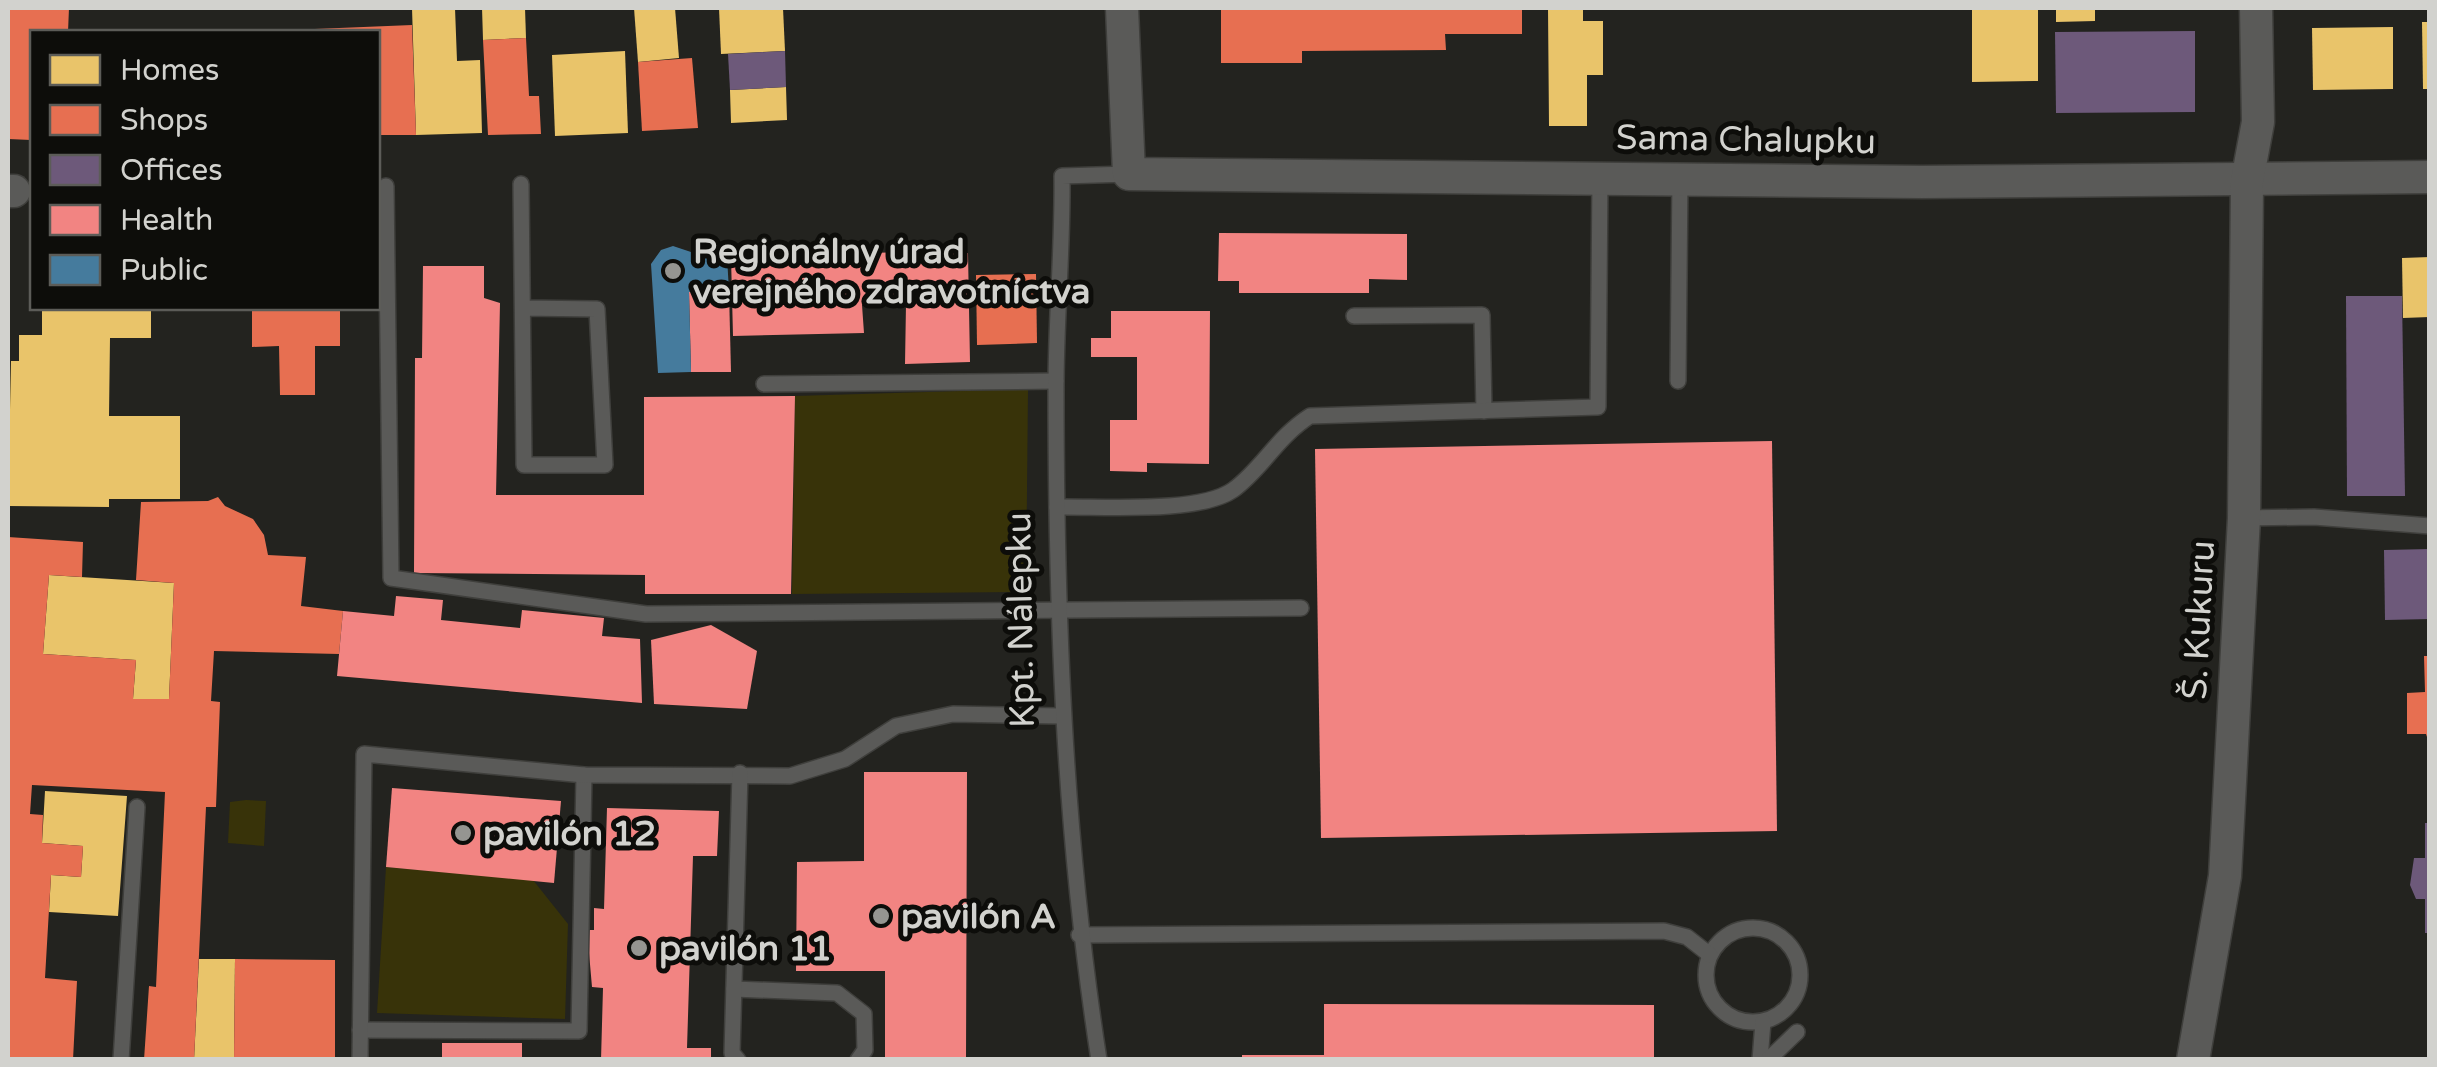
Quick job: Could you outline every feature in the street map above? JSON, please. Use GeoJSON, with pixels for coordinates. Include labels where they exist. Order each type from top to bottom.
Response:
{"type":"FeatureCollection","features":[{"type":"Feature","properties":{"kind":"street"},"geometry":{"type":"LineString","coordinates":[[1122,8],[1129,174]]}},
{"type":"Feature","properties":{"kind":"street","name":"Š. Kukuru"},"geometry":{"type":"LineString","coordinates":[[2193,1060],[2225,876],[2244,518],[2247,180],[2258,122],[2256,8]]}},
{"type":"Feature","properties":{"kind":"street","name":"Sama Chalupku"},"geometry":{"type":"LineString","coordinates":[[1129,174],[2247,180],[2430,177]]}},
{"type":"Feature","properties":{"kind":"lane","name":"Sama Chalupku"},"geometry":{"type":"LineString","coordinates":[[1062,176],[1129,174]]}},
{"type":"Feature","properties":{"kind":"lane","name":"Kpt. Nálepku"},"geometry":{"type":"LineString","coordinates":[[1062,176],[1056,381],[1061,716],[1080,935],[1098,1060]]}},
{"type":"Feature","properties":{"kind":"lane"},"geometry":{"type":"LineString","coordinates":[[1057,507],[1200,502],[1231,491],[1283,433],[1310,416],[1598,407],[1600,177]]}},
{"type":"Feature","properties":{"kind":"lane"},"geometry":{"type":"LineString","coordinates":[[1678,381],[1680,177]]}},
{"type":"Feature","properties":{"kind":"lane"},"geometry":{"type":"LineString","coordinates":[[522,184],[524,465],[604,465],[597,309],[523,308]]}},
{"type":"Feature","properties":{"kind":"lane"},"geometry":{"type":"LineString","coordinates":[[386,186],[390,578],[646,614],[1302,608]]}},
{"type":"Feature","properties":{"kind":"lane"},"geometry":{"type":"LineString","coordinates":[[1354,316],[1482,315],[1484,411]]}},
{"type":"Feature","properties":{"kind":"lane"},"geometry":{"type":"LineString","coordinates":[[764,384],[1056,381]]}},
{"type":"Feature","properties":{"kind":"lane"},"geometry":{"type":"LineString","coordinates":[[2244,518],[2314,517],[2430,526]]}},
{"type":"Feature","properties":{"kind":"lane"},"geometry":{"type":"LineString","coordinates":[[360,1060],[364,754],[584,775],[790,776],[845,759],[896,726],[952,714],[1061,716]]}},
{"type":"Feature","properties":{"kind":"lane"},"geometry":{"type":"LineString","coordinates":[[738,1060],[732,1053],[740,773]]}},
{"type":"Feature","properties":{"kind":"lane"},"geometry":{"type":"LineString","coordinates":[[360,1030],[580,1032],[584,775]]}},
{"type":"Feature","properties":{"kind":"lane"},"geometry":{"type":"LineString","coordinates":[[121,1060],[137,807]]}},
{"type":"Feature","properties":{"kind":"lane"},"geometry":{"type":"LineString","coordinates":[[1752,927],[1769,930],[1789,943],[1800,965],[1798,990],[1785,1010],[1763,1022],[1742,1022],[1723,1013],[1710,996],[1705,976],[1710,955],[1720,941],[1752,927]]}},
{"type":"Feature","properties":{"kind":"lane"},"geometry":{"type":"LineString","coordinates":[[1080,935],[1664,931],[1686,937],[1710,955]]}},
{"type":"Feature","properties":{"kind":"lane"},"geometry":{"type":"LineString","coordinates":[[734,988],[838,993],[864,1014],[864,1050],[858,1060]]}},
{"type":"Feature","properties":{"kind":"lane"},"geometry":{"type":"LineString","coordinates":[[1760,1060],[1763,1022]]}},
{"type":"Feature","properties":{"kind":"lane"},"geometry":{"type":"LineString","coordinates":[[1768,1060],[1797,1032]]}},
{"type":"Feature","properties":{"kind":"shaded area"},"geometry":{"type":"Polygon","coordinates":[[[1028,389],[1026,592],[792,594],[795,396],[1028,389]]]}},
{"type":"Feature","properties":{"kind":"shaded area"},"geometry":{"type":"Polygon","coordinates":[[[266,801],[264,846],[228,843],[230,802],[266,801]]]}},
{"type":"Feature","properties":{"kind":"shaded area"},"geometry":{"type":"Polygon","coordinates":[[[386,867],[533,880],[568,924],[565,1019],[377,1013],[386,867]]]}},
{"type":"Feature","properties":{"kind":"building: Homes"},"geometry":{"type":"Polygon","coordinates":[[[412,8],[455,8],[457,61],[480,60],[482,133],[416,135],[412,8]]]}},
{"type":"Feature","properties":{"kind":"building: Homes"},"geometry":{"type":"Polygon","coordinates":[[[482,8],[525,8],[526,38],[483,40],[482,8]]]}},
{"type":"Feature","properties":{"kind":"building: Homes"},"geometry":{"type":"Polygon","coordinates":[[[634,8],[675,8],[679,58],[638,62],[634,8]]]}},
{"type":"Feature","properties":{"kind":"building: Homes"},"geometry":{"type":"Polygon","coordinates":[[[719,8],[783,8],[785,51],[721,54],[719,8]]]}},
{"type":"Feature","properties":{"kind":"building: Homes"},"geometry":{"type":"Polygon","coordinates":[[[1548,8],[1583,8],[1583,21],[1603,21],[1603,75],[1587,75],[1587,126],[1549,126],[1548,8]]]}},
{"type":"Feature","properties":{"kind":"building: Homes"},"geometry":{"type":"Polygon","coordinates":[[[1972,8],[2038,8],[2038,81],[1972,82],[1972,8]]]}},
{"type":"Feature","properties":{"kind":"building: Homes"},"geometry":{"type":"Polygon","coordinates":[[[2056,8],[2095,8],[2095,21],[2056,22],[2056,8]]]}},
{"type":"Feature","properties":{"kind":"building: Homes"},"geometry":{"type":"Polygon","coordinates":[[[2422,22],[2430,22],[2430,89],[2423,89],[2422,22]]]}},
{"type":"Feature","properties":{"kind":"building: Homes"},"geometry":{"type":"Polygon","coordinates":[[[2393,27],[2393,89],[2313,90],[2312,28],[2393,27]]]}},
{"type":"Feature","properties":{"kind":"building: Homes"},"geometry":{"type":"Polygon","coordinates":[[[625,51],[628,133],[555,136],[552,55],[625,51]]]}},
{"type":"Feature","properties":{"kind":"building: Homes"},"geometry":{"type":"Polygon","coordinates":[[[786,87],[787,120],[731,123],[730,90],[786,87]]]}},
{"type":"Feature","properties":{"kind":"building: Homes"},"geometry":{"type":"Polygon","coordinates":[[[2430,257],[2430,317],[2403,318],[2402,258],[2430,257]]]}},
{"type":"Feature","properties":{"kind":"building: Homes"},"geometry":{"type":"Polygon","coordinates":[[[42,310],[151,310],[151,338],[110,338],[109,416],[180,416],[180,499],[109,499],[109,507],[8,506],[11,361],[19,361],[19,335],[42,335],[42,310]]]}},
{"type":"Feature","properties":{"kind":"building: Homes"},"geometry":{"type":"Polygon","coordinates":[[[49,575],[174,583],[169,699],[133,699],[136,660],[43,654],[49,575]]]}},
{"type":"Feature","properties":{"kind":"building: Homes"},"geometry":{"type":"Polygon","coordinates":[[[45,791],[127,796],[118,916],[49,912],[51,875],[81,877],[83,846],[42,843],[45,791]]]}},
{"type":"Feature","properties":{"kind":"building: Homes"},"geometry":{"type":"Polygon","coordinates":[[[199,959],[235,959],[234,1060],[194,1060],[199,959]]]}},
{"type":"Feature","properties":{"kind":"building: Shops"},"geometry":{"type":"Polygon","coordinates":[[[8,8],[69,8],[68,30],[30,30],[30,140],[8,139],[8,8]]]}},
{"type":"Feature","properties":{"kind":"building: Shops"},"geometry":{"type":"Polygon","coordinates":[[[1221,8],[1522,8],[1522,34],[1445,34],[1446,50],[1302,51],[1302,63],[1221,63],[1221,8]]]}},
{"type":"Feature","properties":{"kind":"building: Shops"},"geometry":{"type":"Polygon","coordinates":[[[412,25],[416,135],[380,135],[380,30],[293,30],[412,25]]]}},
{"type":"Feature","properties":{"kind":"building: Shops"},"geometry":{"type":"Polygon","coordinates":[[[526,38],[529,96],[539,96],[541,134],[488,135],[483,40],[526,38]]]}},
{"type":"Feature","properties":{"kind":"building: Shops"},"geometry":{"type":"Polygon","coordinates":[[[692,58],[698,128],[642,131],[638,62],[692,58]]]}},
{"type":"Feature","properties":{"kind":"building: Shops"},"geometry":{"type":"Polygon","coordinates":[[[1036,274],[1037,343],[977,345],[976,275],[1036,274]]]}},
{"type":"Feature","properties":{"kind":"building: Shops"},"geometry":{"type":"Polygon","coordinates":[[[252,310],[340,310],[340,346],[315,346],[315,395],[280,395],[279,346],[252,347],[252,310]]]}},
{"type":"Feature","properties":{"kind":"building: Shops"},"geometry":{"type":"Polygon","coordinates":[[[218,497],[225,506],[253,519],[264,535],[268,555],[306,557],[301,606],[343,611],[339,654],[214,651],[211,701],[220,702],[216,807],[206,807],[194,1060],[144,1060],[149,986],[156,987],[165,792],[32,785],[30,814],[43,815],[42,843],[83,846],[81,877],[51,875],[45,978],[77,981],[73,1060],[8,1060],[8,537],[83,542],[82,577],[49,575],[43,654],[136,660],[133,699],[169,699],[174,583],[136,580],[141,502],[208,501],[218,497]]]}},
{"type":"Feature","properties":{"kind":"building: Shops"},"geometry":{"type":"Polygon","coordinates":[[[2424,656],[2430,656],[2430,746],[2426,734],[2407,734],[2407,693],[2425,692],[2424,656]]]}},
{"type":"Feature","properties":{"kind":"building: Shops"},"geometry":{"type":"Polygon","coordinates":[[[235,959],[335,960],[335,1060],[234,1060],[235,959]]]}},
{"type":"Feature","properties":{"kind":"building: Offices"},"geometry":{"type":"Polygon","coordinates":[[[2195,31],[2195,112],[2056,113],[2055,32],[2195,31]]]}},
{"type":"Feature","properties":{"kind":"building: Offices"},"geometry":{"type":"Polygon","coordinates":[[[785,51],[786,87],[730,90],[728,54],[785,51]]]}},
{"type":"Feature","properties":{"kind":"building: Offices"},"geometry":{"type":"Polygon","coordinates":[[[2346,296],[2402,296],[2405,496],[2347,496],[2346,296]]]}},
{"type":"Feature","properties":{"kind":"building: Offices"},"geometry":{"type":"Polygon","coordinates":[[[2430,549],[2430,619],[2385,620],[2384,550],[2430,549]]]}},
{"type":"Feature","properties":{"kind":"building: Offices"},"geometry":{"type":"Polygon","coordinates":[[[2425,823],[2430,823],[2430,933],[2425,933],[2425,899],[2416,899],[2410,885],[2414,858],[2425,858],[2425,823]]]}},
{"type":"Feature","properties":{"kind":"building: Health"},"geometry":{"type":"Polygon","coordinates":[[[1219,233],[1407,234],[1407,280],[1369,279],[1369,293],[1239,293],[1239,281],[1218,281],[1219,233]]]}},
{"type":"Feature","properties":{"kind":"building: Health"},"geometry":{"type":"Polygon","coordinates":[[[968,253],[970,362],[905,364],[906,304],[862,305],[864,333],[733,336],[731,257],[968,253]]]}},
{"type":"Feature","properties":{"kind":"building: Health"},"geometry":{"type":"Polygon","coordinates":[[[423,266],[484,266],[484,298],[500,303],[496,495],[644,495],[644,397],[795,396],[791,594],[645,594],[645,575],[414,573],[415,358],[422,358],[423,266]]]}},
{"type":"Feature","properties":{"kind":"building: Health"},"geometry":{"type":"Polygon","coordinates":[[[729,291],[731,372],[691,372],[689,292],[729,291]]]}},
{"type":"Feature","properties":{"kind":"building: Health"},"geometry":{"type":"Polygon","coordinates":[[[1111,311],[1210,311],[1209,464],[1147,463],[1147,472],[1110,471],[1110,420],[1137,420],[1137,357],[1091,357],[1091,338],[1111,338],[1111,311]]]}},
{"type":"Feature","properties":{"kind":"building: Health"},"geometry":{"type":"Polygon","coordinates":[[[1772,441],[1777,831],[1321,838],[1315,449],[1772,441]]]}},
{"type":"Feature","properties":{"kind":"building: Health"},"geometry":{"type":"Polygon","coordinates":[[[396,596],[443,600],[441,620],[520,628],[522,610],[604,618],[602,636],[640,639],[642,703],[337,676],[343,611],[394,616],[396,596]]]}},
{"type":"Feature","properties":{"kind":"building: Health"},"geometry":{"type":"Polygon","coordinates":[[[711,625],[757,651],[747,709],[654,704],[651,640],[711,625]]]}},
{"type":"Feature","properties":{"kind":"building: Health","name":"pavilón A"},"geometry":{"type":"Polygon","coordinates":[[[864,772],[967,772],[966,1060],[885,1060],[885,971],[796,971],[797,862],[864,861],[864,772]]]}},
{"type":"Feature","properties":{"kind":"building: Health","name":"pavilón 12"},"geometry":{"type":"Polygon","coordinates":[[[392,788],[561,801],[554,883],[386,867],[392,788]]]}},
{"type":"Feature","properties":{"kind":"building: Health","name":"pavilón 11"},"geometry":{"type":"Polygon","coordinates":[[[607,808],[719,811],[717,856],[693,856],[687,1048],[711,1048],[711,1060],[601,1060],[603,988],[592,987],[587,930],[594,930],[594,908],[604,909],[607,808]]]}},
{"type":"Feature","properties":{"kind":"building: Health"},"geometry":{"type":"Polygon","coordinates":[[[1324,1004],[1654,1005],[1654,1060],[1242,1060],[1242,1055],[1324,1055],[1324,1004]]]}},
{"type":"Feature","properties":{"kind":"building: Health"},"geometry":{"type":"Polygon","coordinates":[[[442,1043],[522,1043],[522,1060],[442,1060],[442,1043]]]}},
{"type":"Feature","properties":{"kind":"building: Public"},"geometry":{"type":"Polygon","coordinates":[[[673,246],[706,257],[727,257],[729,291],[689,292],[691,372],[658,373],[651,264],[661,250],[673,246]]]}},
{"type":"Feature","properties":{"kind":"place","name":"Regionálny úrad verejného zdravotníctva"},"geometry":{"type":"Point","coordinates":[673,271]}},
{"type":"Feature","properties":{"kind":"place","name":"pavilón 12"},"geometry":{"type":"Point","coordinates":[463,833]}},
{"type":"Feature","properties":{"kind":"place","name":"pavilón A"},"geometry":{"type":"Point","coordinates":[881,916]}},
{"type":"Feature","properties":{"kind":"place","name":"pavilón 11"},"geometry":{"type":"Point","coordinates":[639,948]}}]}
